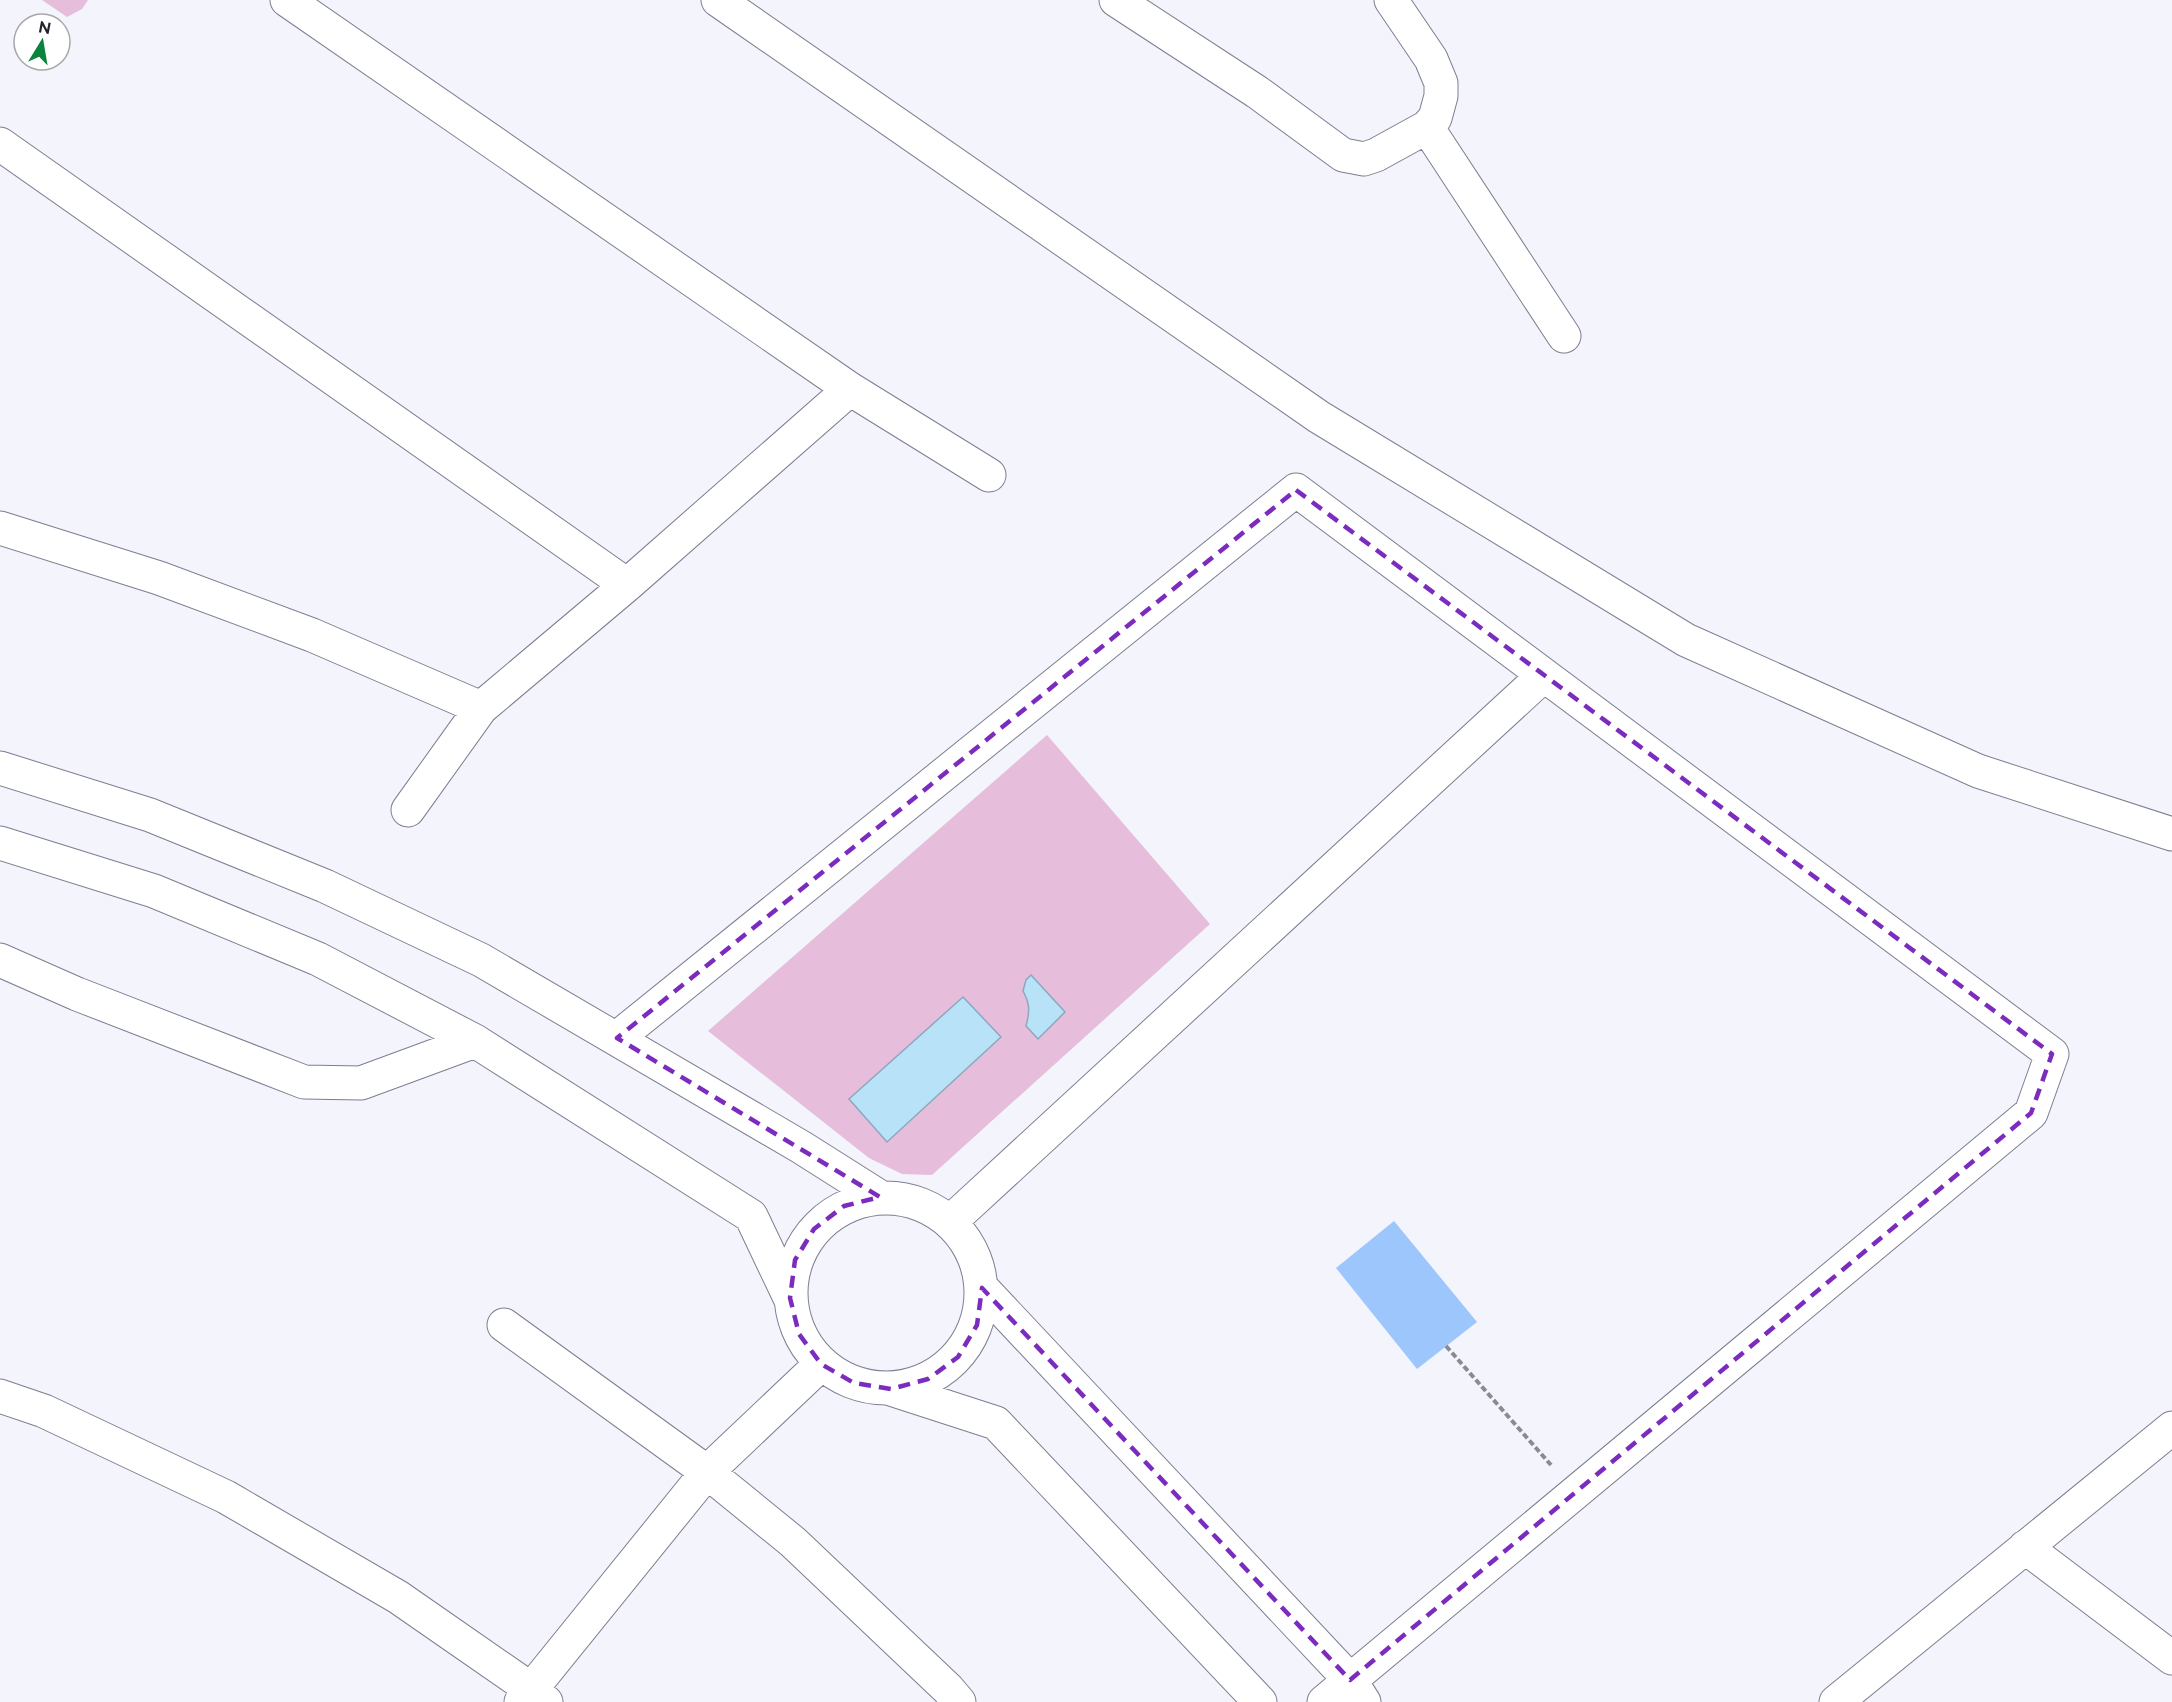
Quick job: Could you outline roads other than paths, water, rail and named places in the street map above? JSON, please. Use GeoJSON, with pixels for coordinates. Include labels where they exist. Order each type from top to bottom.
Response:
{"type":"FeatureCollection","features":[{"type":"Feature","properties":{"kind":"street"},"geometry":{"type":"LineString","coordinates":[[287,0],[850,388],[989,475]]}},
{"type":"Feature","properties":{"kind":"street"},"geometry":{"type":"LineString","coordinates":[[718,0],[1318,417],[1686,640],[1978,771],[2172,834]]}},
{"type":"Feature","properties":{"kind":"street"},"geometry":{"type":"LineString","coordinates":[[1116,0],[1257,92],[1343,155],[1364,159],[1376,155],[1427,126],[1435,117],[1439,106],[1441,83],[1431,59],[1391,0]]}},
{"type":"Feature","properties":{"kind":"street"},"geometry":{"type":"LineString","coordinates":[[1427,126],[1563,336]]}},
{"type":"Feature","properties":{"kind":"street"},"geometry":{"type":"LineString","coordinates":[[0,144],[627,585]]}},
{"type":"Feature","properties":{"kind":"street"},"geometry":{"type":"LineString","coordinates":[[408,810],[481,708],[627,585],[850,388]]}},
{"type":"Feature","properties":{"kind":"street"},"geometry":{"type":"LineString","coordinates":[[617,1038],[1296,490],[2052,1054],[2031,1113],[1575,1493],[1357,1691],[1324,1702]]}},
{"type":"Feature","properties":{"kind":"street"},"geometry":{"type":"LineString","coordinates":[[0,528],[159,578],[312,635],[481,708]]}},
{"type":"Feature","properties":{"kind":"street"},"geometry":{"type":"LineString","coordinates":[[950,1222],[1543,676]]}},
{"type":"Feature","properties":{"kind":"street"},"geometry":{"type":"LineString","coordinates":[[0,768],[150,815],[325,886],[481,960],[791,1141],[880,1197]]}},
{"type":"Feature","properties":{"kind":"street"},"geometry":{"type":"LineString","coordinates":[[0,843],[165,895],[318,959],[475,1041],[751,1216],[790,1298],[799,1334],[822,1364],[854,1383],[891,1389],[996,1423],[1260,1702]]}},
{"type":"Feature","properties":{"kind":"street"},"geometry":{"type":"LineString","coordinates":[[0,960],[77,994],[304,1082],[361,1083],[475,1041]]}},
{"type":"Feature","properties":{"kind":"street"},"geometry":{"type":"LineString","coordinates":[[790,1298],[795,1260],[814,1229],[844,1206],[880,1197],[918,1202],[950,1222],[973,1252],[982,1288],[977,1325],[958,1357],[928,1379],[891,1389]]}},
{"type":"Feature","properties":{"kind":"street"},"geometry":{"type":"LineString","coordinates":[[982,1288],[1357,1691]]}},
{"type":"Feature","properties":{"kind":"street"},"geometry":{"type":"LineString","coordinates":[[504,1325],[707,1472],[793,1542],[959,1702]]}},
{"type":"Feature","properties":{"kind":"street"},"geometry":{"type":"LineString","coordinates":[[0,1396],[44,1411],[226,1497],[398,1597],[533,1698],[707,1472],[822,1364]]}},
{"type":"Feature","properties":{"kind":"street"},"geometry":{"type":"LineString","coordinates":[[1836,1702],[2172,1428]]}},
{"type":"Feature","properties":{"kind":"street"},"geometry":{"type":"LineString","coordinates":[[2025,1547],[2172,1658]]}},
{"type":"Feature","properties":{"kind":"water"},"geometry":{"type":"Polygon","coordinates":[[[1031,975],[1065,1012],[1038,1039],[1026,1026],[1029,1008],[1023,991],[1026,980],[1031,975]]]}},
{"type":"Feature","properties":{"kind":"water"},"geometry":{"type":"Polygon","coordinates":[[[963,997],[1001,1037],[887,1142],[849,1099],[963,997]]]}}]}
